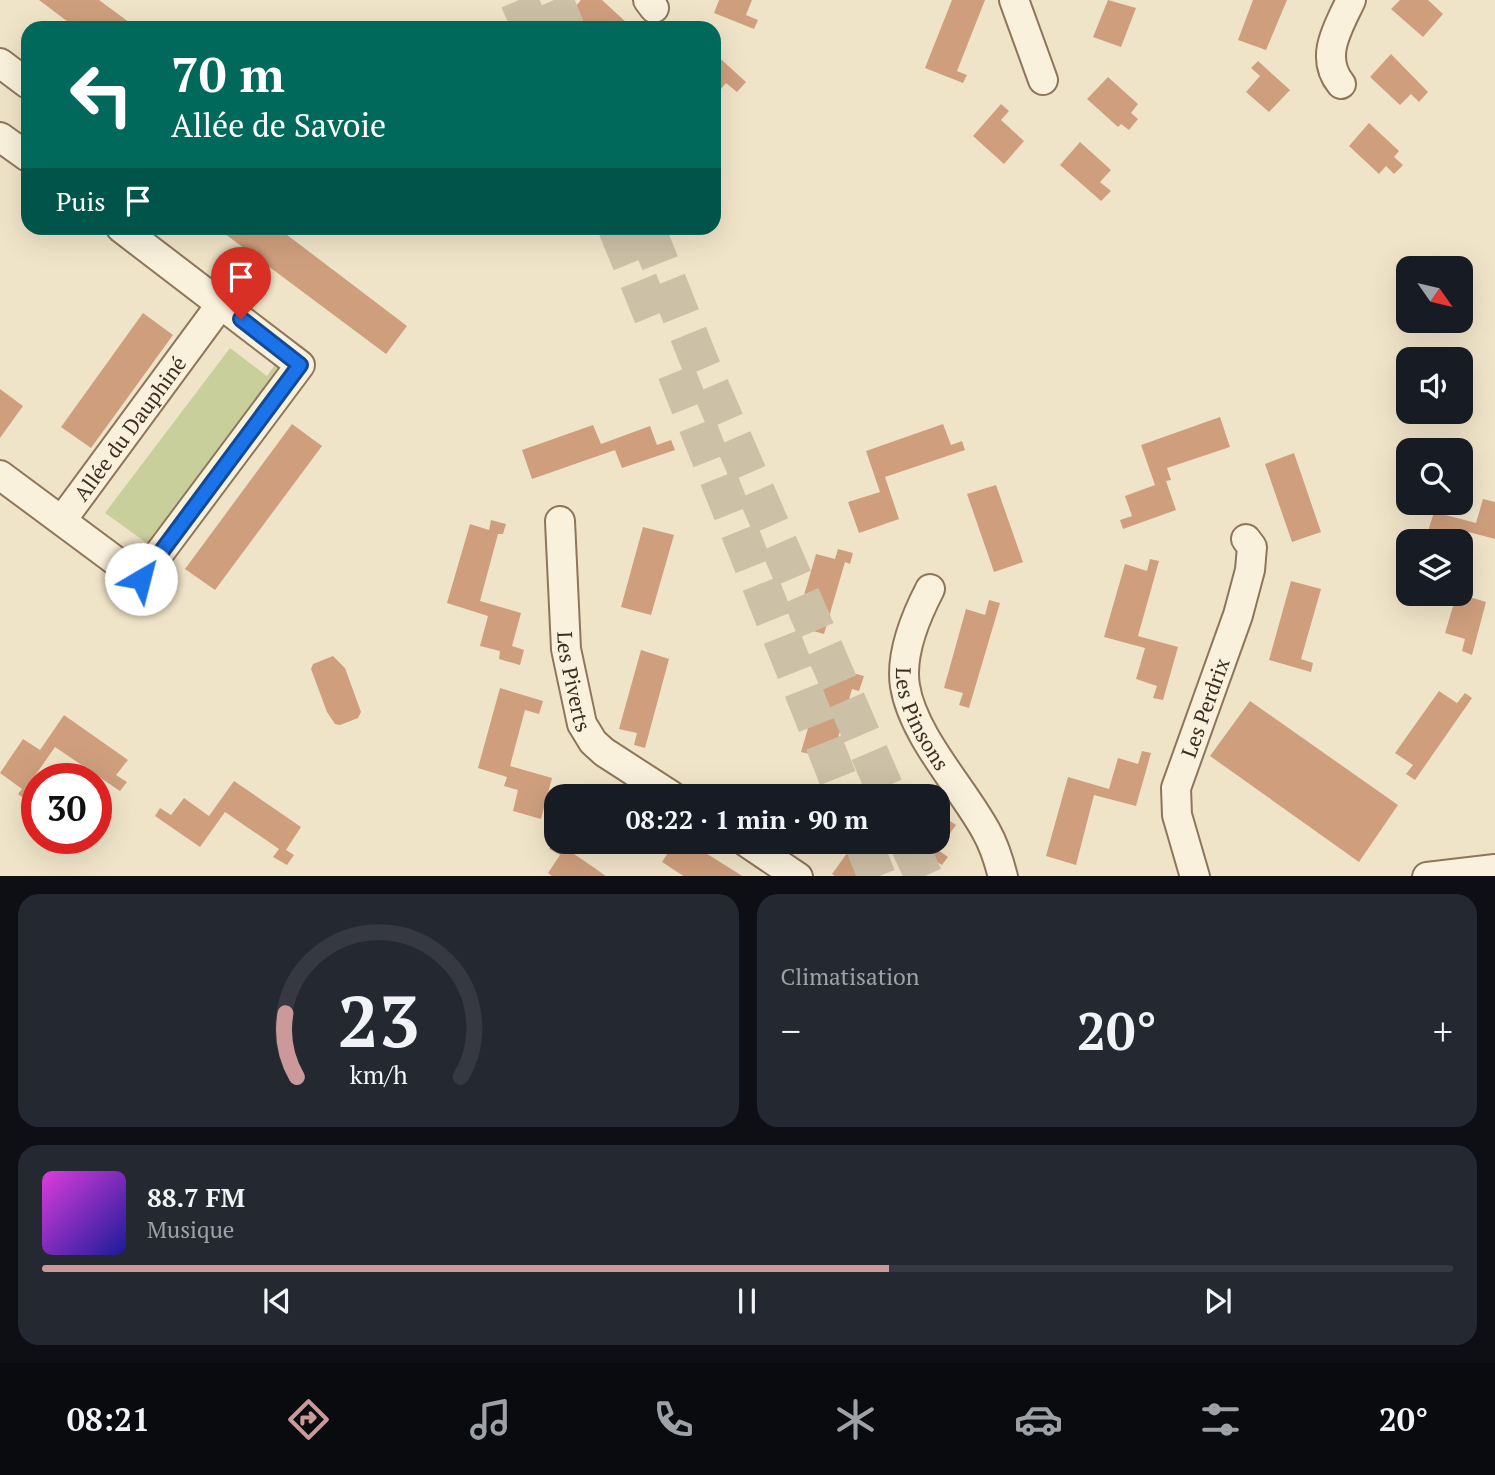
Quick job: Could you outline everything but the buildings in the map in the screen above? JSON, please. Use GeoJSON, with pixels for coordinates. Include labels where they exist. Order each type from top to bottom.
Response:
{"type":"FeatureCollection","features":[{"type":"Feature","properties":{"kind":"street"},"geometry":{"type":"LineString","coordinates":[[1014,0],[1043,80]]}},
{"type":"Feature","properties":{"kind":"street"},"geometry":{"type":"LineString","coordinates":[[1341,84],[1332,72],[1329,60],[1333,40],[1351,0]]}},
{"type":"Feature","properties":{"kind":"street"},"geometry":{"type":"LineString","coordinates":[[0,63],[21,79]]}},
{"type":"Feature","properties":{"kind":"street"},"geometry":{"type":"LineString","coordinates":[[0,136],[21,152]]}},
{"type":"Feature","properties":{"kind":"street"},"geometry":{"type":"LineString","coordinates":[[0,475],[141,579],[300,365],[130,235]]}},
{"type":"Feature","properties":{"kind":"street","name":"Allée du Dauphiné"},"geometry":{"type":"LineString","coordinates":[[62,520],[221,304]]}},
{"type":"Feature","properties":{"kind":"street","name":"Les Piverts"},"geometry":{"type":"LineString","coordinates":[[560,521],[566,649],[582,724],[593,742],[604,752],[653,784]]}},
{"type":"Feature","properties":{"kind":"street","name":"Les Perdrix"},"geometry":{"type":"LineString","coordinates":[[1195,876],[1177,815],[1176,788],[1238,615],[1251,559],[1252,547],[1246,539]]}},
{"type":"Feature","properties":{"kind":"street","name":"Les Pinsons"},"geometry":{"type":"LineString","coordinates":[[930,589],[910,641],[904,685],[914,714],[934,750],[987,833],[1003,876]]}},
{"type":"Feature","properties":{"kind":"street"},"geometry":{"type":"LineString","coordinates":[[764,854],[797,876]]}},
{"type":"Feature","properties":{"kind":"street"},"geometry":{"type":"LineString","coordinates":[[1436,876],[1495,869]]}},
{"type":"Feature","properties":{"kind":"green space"},"geometry":{"type":"Polygon","coordinates":[[[230,348],[267,376],[277,362],[282,367],[155,549],[105,513],[230,348]]]}},
{"type":"Feature","properties":{"kind":"tunnel"},"geometry":{"type":"LineString","coordinates":[[519,0],[528,21]]}},
{"type":"Feature","properties":{"kind":"tunnel"},"geometry":{"type":"LineString","coordinates":[[554,0],[563,21]]}},
{"type":"Feature","properties":{"kind":"tunnel"},"geometry":{"type":"LineString","coordinates":[[620,235],[654,319]]}},
{"type":"Feature","properties":{"kind":"tunnel"},"geometry":{"type":"LineString","coordinates":[[649,235],[700,363],[883,784]]}},
{"type":"Feature","properties":{"kind":"tunnel"},"geometry":{"type":"LineString","coordinates":[[676,372],[840,784]]}},
{"type":"Feature","properties":{"kind":"tunnel"},"geometry":{"type":"LineString","coordinates":[[868,854],[877,876]]}},
{"type":"Feature","properties":{"kind":"tunnel"},"geometry":{"type":"LineString","coordinates":[[913,854],[924,876]]}},
{"type":"Feature","properties":{"kind":"route"},"geometry":{"type":"LineString","coordinates":[[141,579],[300,365],[241,319]]}}]}
